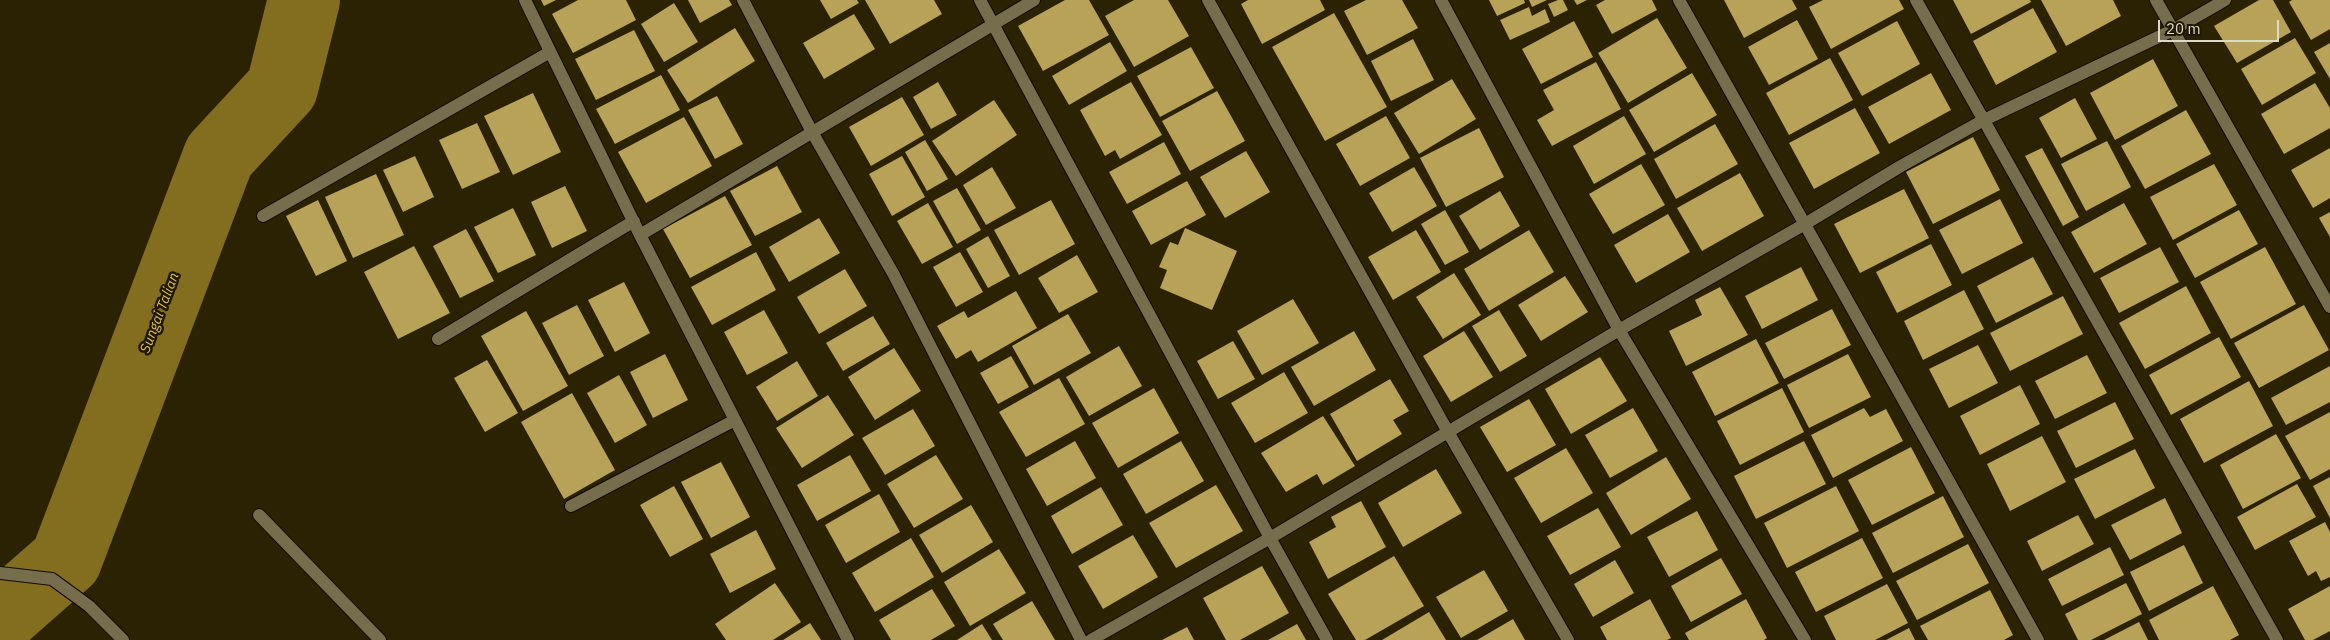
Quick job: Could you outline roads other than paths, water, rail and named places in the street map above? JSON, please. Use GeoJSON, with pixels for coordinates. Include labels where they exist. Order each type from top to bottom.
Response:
{"type":"FeatureCollection","features":[{"type":"Feature","properties":{"kind":"street"},"geometry":{"type":"LineString","coordinates":[[525,0],[640,235],[848,640]]}},
{"type":"Feature","properties":{"kind":"street"},"geometry":{"type":"LineString","coordinates":[[743,0],[812,132],[894,275],[1081,640]]}},
{"type":"Feature","properties":{"kind":"street"},"geometry":{"type":"LineString","coordinates":[[980,0],[1327,640]]}},
{"type":"Feature","properties":{"kind":"street"},"geometry":{"type":"LineString","coordinates":[[640,235],[1034,0]]}},
{"type":"Feature","properties":{"kind":"street"},"geometry":{"type":"LineString","coordinates":[[1208,0],[1448,432],[1568,640]]}},
{"type":"Feature","properties":{"kind":"street"},"geometry":{"type":"LineString","coordinates":[[1441,0],[1619,330],[1805,640]]}},
{"type":"Feature","properties":{"kind":"street"},"geometry":{"type":"LineString","coordinates":[[1679,0],[2038,640]]}},
{"type":"Feature","properties":{"kind":"street"},"geometry":{"type":"LineString","coordinates":[[1916,0],[1982,121],[2278,640]]}},
{"type":"Feature","properties":{"kind":"street"},"geometry":{"type":"LineString","coordinates":[[2156,0],[2330,307]]}},
{"type":"Feature","properties":{"kind":"street"},"geometry":{"type":"LineString","coordinates":[[1091,640],[1270,538],[1619,330],[1805,224],[1902,166],[1982,121],[2173,30],[2225,0]]}},
{"type":"Feature","properties":{"kind":"street"},"geometry":{"type":"LineString","coordinates":[[263,216],[550,52]]}},
{"type":"Feature","properties":{"kind":"street"},"geometry":{"type":"LineString","coordinates":[[438,339],[634,221]]}},
{"type":"Feature","properties":{"kind":"street"},"geometry":{"type":"LineString","coordinates":[[571,506],[735,420]]}},
{"type":"Feature","properties":{"kind":"street"},"geometry":{"type":"LineString","coordinates":[[259,515],[380,640]]}},
{"type":"Feature","properties":{"kind":"street"},"geometry":{"type":"LineString","coordinates":[[0,573],[52,579],[90,606],[123,640]]}},
{"type":"Feature","properties":{"kind":"waterway","name":"Sungai Talian"},"geometry":{"type":"LineString","coordinates":[[0,618],[66,560],[219,156],[282,88],[304,0]]}}]}
